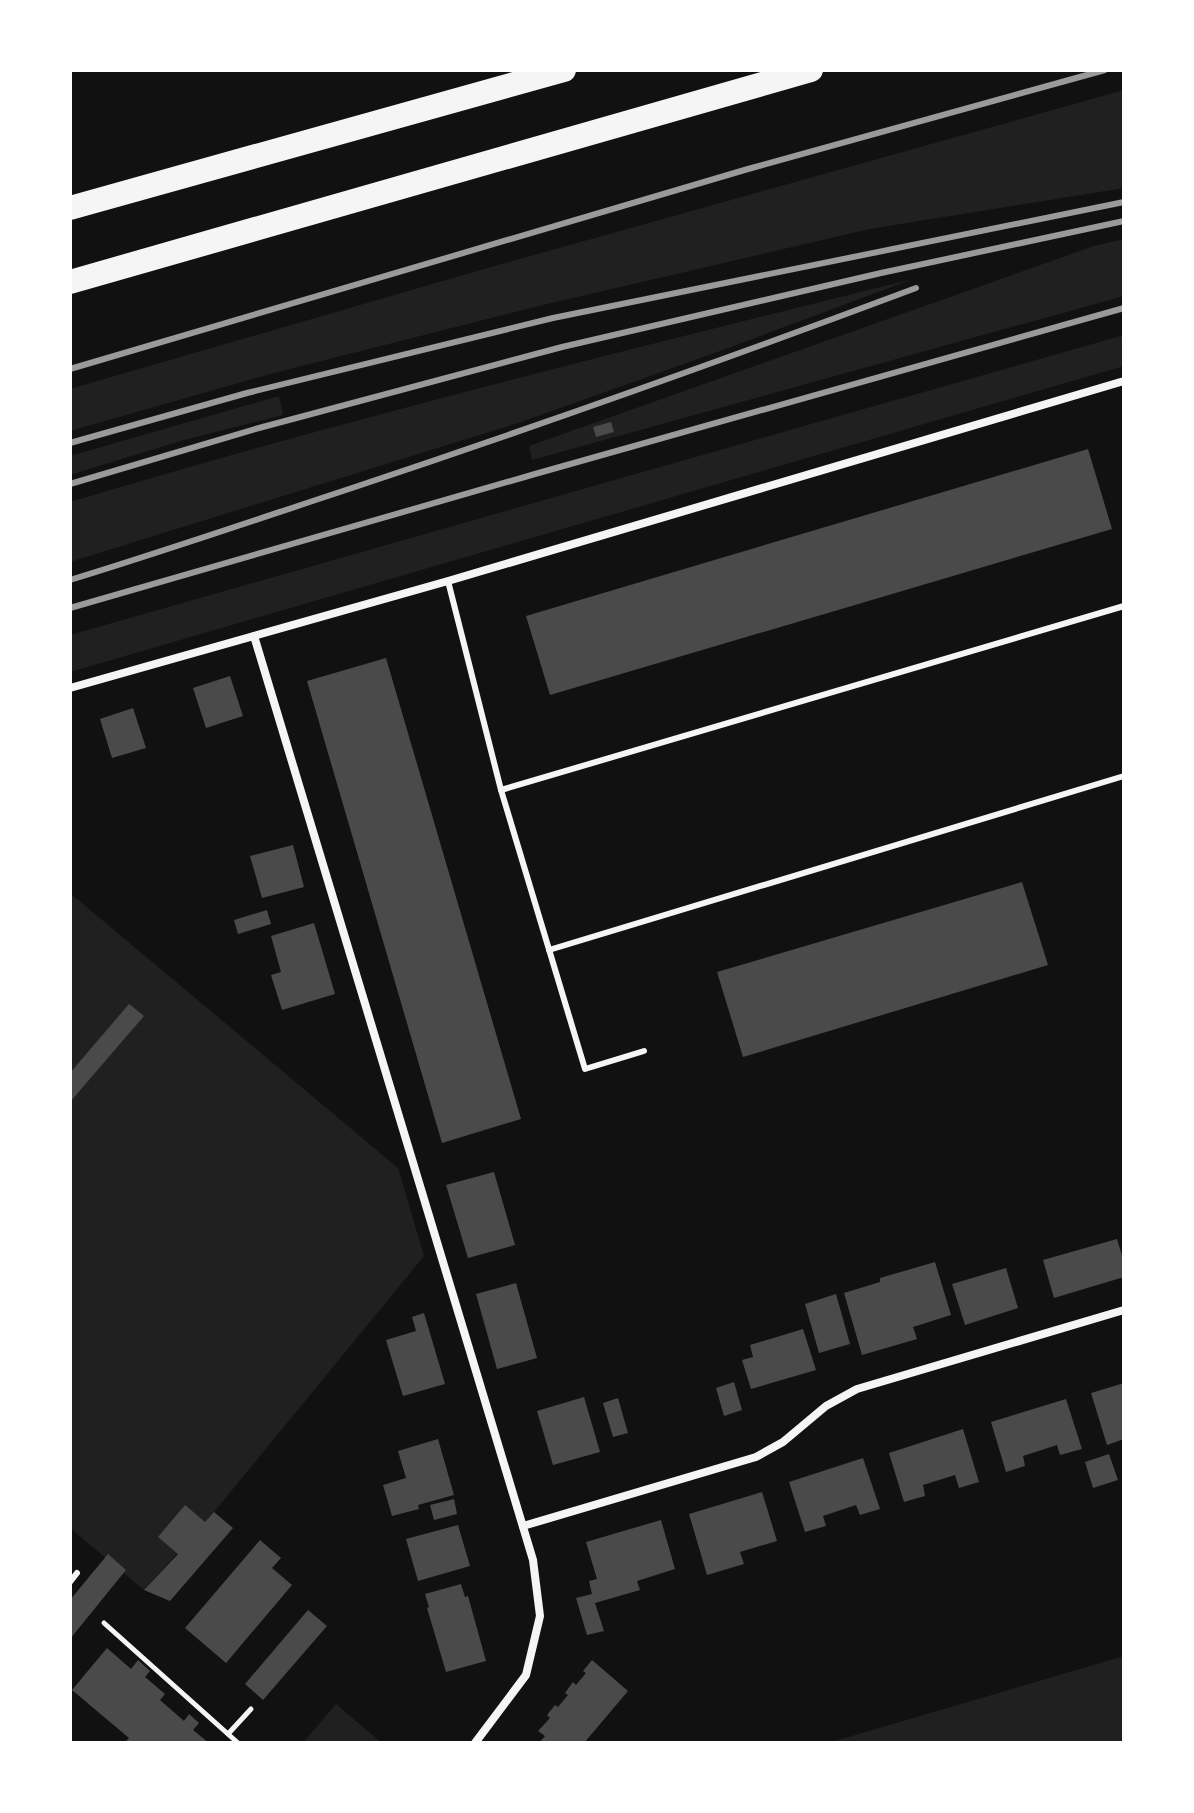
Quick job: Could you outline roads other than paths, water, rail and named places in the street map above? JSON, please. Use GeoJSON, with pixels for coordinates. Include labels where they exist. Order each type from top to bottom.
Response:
{"type":"FeatureCollection","features":[{"type":"Feature","properties":{"kind":"highway"},"geometry":{"type":"LineString","coordinates":[[70,208],[564,70]]}},
{"type":"Feature","properties":{"kind":"highway"},"geometry":{"type":"LineString","coordinates":[[70,282],[811,70]]}},
{"type":"Feature","properties":{"kind":"street"},"geometry":{"type":"LineString","coordinates":[[70,688],[448,581],[1124,381]]}},
{"type":"Feature","properties":{"kind":"street"},"geometry":{"type":"LineString","coordinates":[[254,636],[533,1560],[540,1616],[526,1675],[475,1743]]}},
{"type":"Feature","properties":{"kind":"street"},"geometry":{"type":"LineString","coordinates":[[523,1526],[756,1457],[783,1442],[826,1406],[857,1389],[1124,1310]]}},
{"type":"Feature","properties":{"kind":"lane"},"geometry":{"type":"LineString","coordinates":[[448,581],[501,790],[585,1069],[644,1051]]}},
{"type":"Feature","properties":{"kind":"lane"},"geometry":{"type":"LineString","coordinates":[[501,790],[1124,606]]}},
{"type":"Feature","properties":{"kind":"lane"},"geometry":{"type":"LineString","coordinates":[[549,950],[1124,776]]}},
{"type":"Feature","properties":{"kind":"lane"},"geometry":{"type":"LineString","coordinates":[[70,1582],[77,1573]]}},
{"type":"Feature","properties":{"kind":"railway"},"geometry":{"type":"LineString","coordinates":[[70,369],[748,169],[1105,70]]}},
{"type":"Feature","properties":{"kind":"railway"},"geometry":{"type":"LineString","coordinates":[[70,443],[247,393],[553,318],[1124,202]]}},
{"type":"Feature","properties":{"kind":"railway"},"geometry":{"type":"LineString","coordinates":[[70,484],[259,428],[562,347],[881,273],[1124,221]]}},
{"type":"Feature","properties":{"kind":"railway"},"geometry":{"type":"LineString","coordinates":[[70,580],[494,440],[916,288]]}},
{"type":"Feature","properties":{"kind":"railway"},"geometry":{"type":"LineString","coordinates":[[70,608],[1124,308]]}}]}
